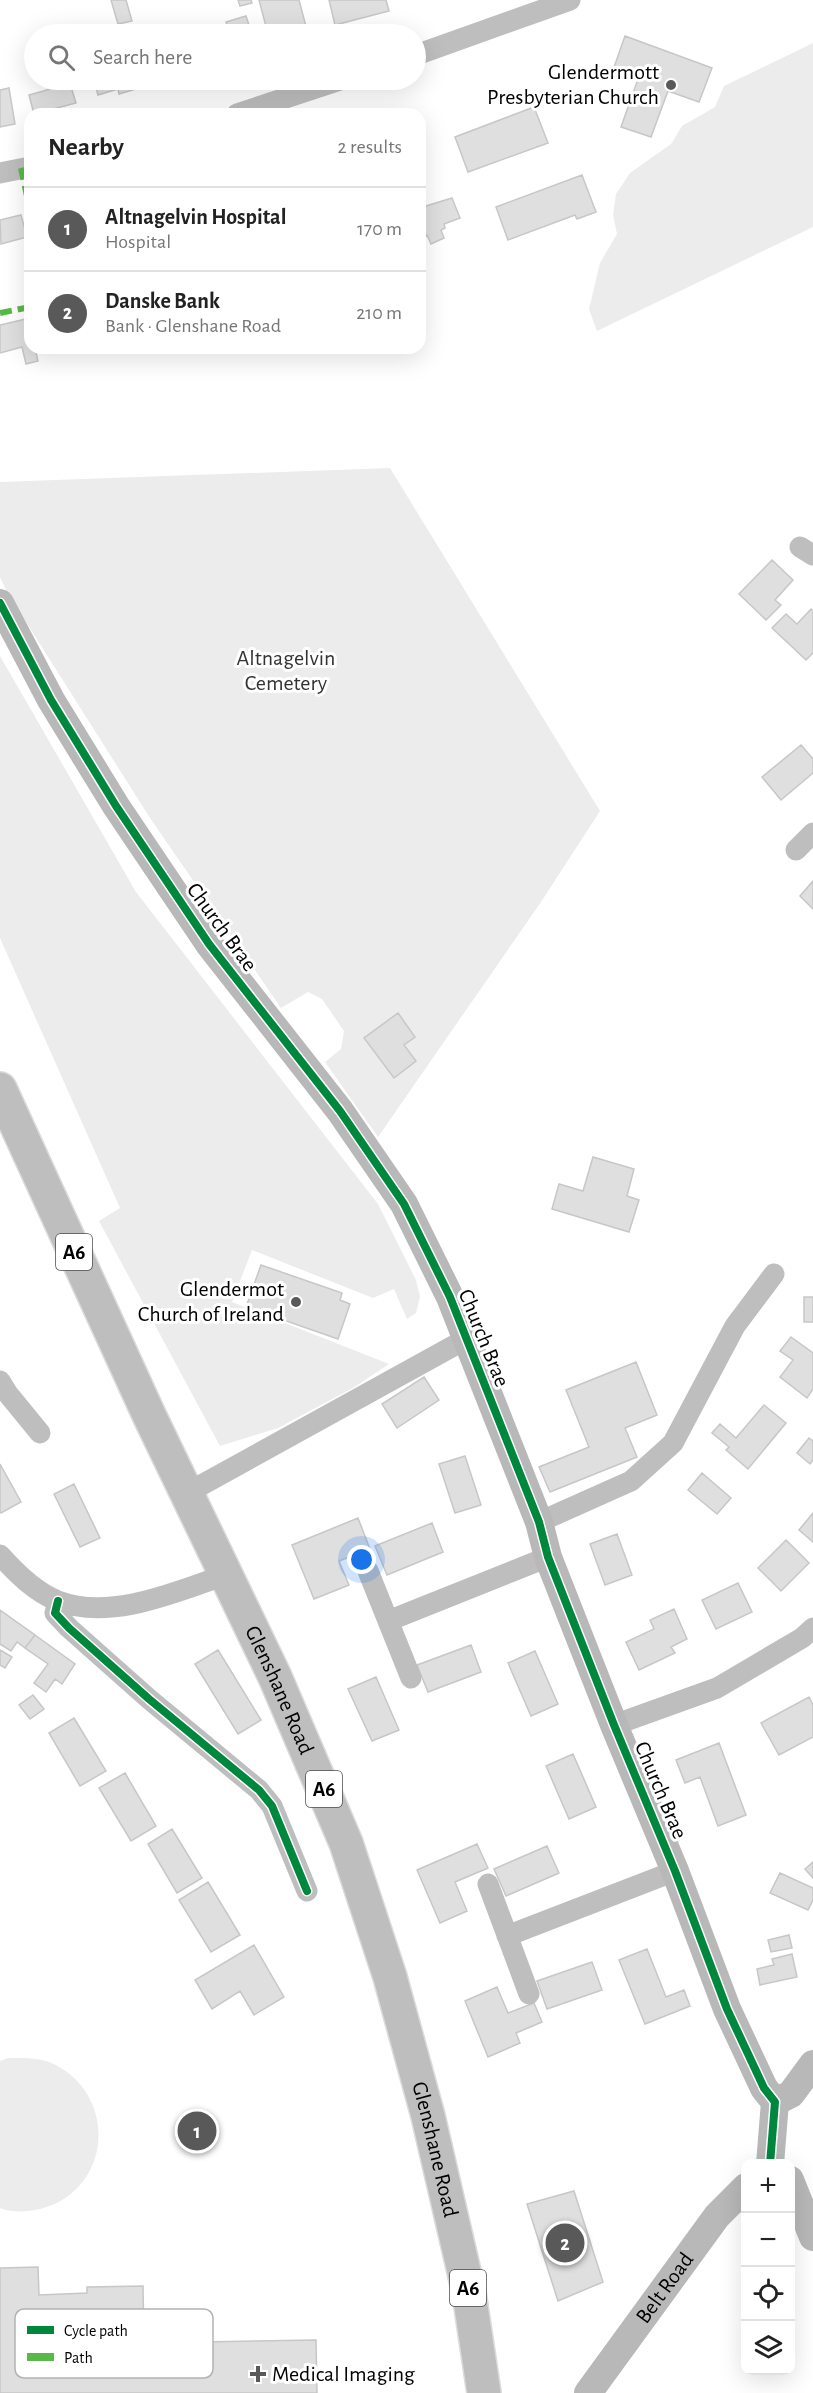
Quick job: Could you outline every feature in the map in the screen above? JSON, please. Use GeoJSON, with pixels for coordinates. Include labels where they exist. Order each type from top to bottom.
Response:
{"type":"FeatureCollection","features":[{"type":"Feature","properties":{"kind":"highway","name":"Glenshane Road"},"geometry":{"type":"LineString","coordinates":[[0,1089],[274,1677],[322,1783],[346,1843],[390,1977],[428,2116],[470,2293],[484,2393]]}},
{"type":"Feature","properties":{"kind":"main road","name":"Church Brae"},"geometry":{"type":"LineString","coordinates":[[0,603],[51,700],[130,826],[209,944],[340,1111],[404,1204],[450,1297],[538,1522],[548,1557],[614,1725],[675,1871],[727,2009],[764,2088],[775,2102]]}},
{"type":"Feature","properties":{"kind":"main road"},"geometry":{"type":"LineString","coordinates":[[770,2159],[775,2102],[791,2094],[813,2064]]}},
{"type":"Feature","properties":{"kind":"main road","name":"Belt Road"},"geometry":{"type":"LineString","coordinates":[[588,2393],[717,2217],[741,2192]]}},
{"type":"Feature","properties":{"kind":"main road"},"geometry":{"type":"LineString","coordinates":[[795,2192],[813,2237]]}},
{"type":"Feature","properties":{"kind":"street"},"geometry":{"type":"LineString","coordinates":[[426,51],[570,0]]}},
{"type":"Feature","properties":{"kind":"street"},"geometry":{"type":"LineString","coordinates":[[255,108],[310,90]]}},
{"type":"Feature","properties":{"kind":"street"},"geometry":{"type":"LineString","coordinates":[[0,173],[24,167]]}},
{"type":"Feature","properties":{"kind":"street"},"geometry":{"type":"LineString","coordinates":[[796,850],[813,833]]}},
{"type":"Feature","properties":{"kind":"street"},"geometry":{"type":"LineString","coordinates":[[538,1522],[631,1480],[673,1443],[735,1326],[774,1274]]}},
{"type":"Feature","properties":{"kind":"street"},"geometry":{"type":"LineString","coordinates":[[187,1493],[466,1340]]}},
{"type":"Feature","properties":{"kind":"street"},"geometry":{"type":"LineString","coordinates":[[0,1381],[40,1433]]}},
{"type":"Feature","properties":{"kind":"street"},"geometry":{"type":"LineString","coordinates":[[0,1555],[28,1583],[58,1601],[89,1606],[129,1605],[164,1596],[225,1575]]}},
{"type":"Feature","properties":{"kind":"street"},"geometry":{"type":"LineString","coordinates":[[388,1621],[548,1557]]}},
{"type":"Feature","properties":{"kind":"street"},"geometry":{"type":"LineString","coordinates":[[368,1571],[411,1678]]}},
{"type":"Feature","properties":{"kind":"street"},"geometry":{"type":"LineString","coordinates":[[58,1601],[55,1613],[69,1628],[148,1699],[259,1790],[272,1806],[307,1891]]}},
{"type":"Feature","properties":{"kind":"street"},"geometry":{"type":"LineString","coordinates":[[614,1725],[717,1688],[802,1638],[813,1628]]}},
{"type":"Feature","properties":{"kind":"street"},"geometry":{"type":"LineString","coordinates":[[507,1936],[675,1871]]}},
{"type":"Feature","properties":{"kind":"street"},"geometry":{"type":"LineString","coordinates":[[488,1884],[529,1994]]}},
{"type":"Feature","properties":{"kind":"green space"},"geometry":{"type":"Polygon","coordinates":[[[813,43],[813,227],[597,331],[589,309],[600,263],[617,234],[613,215],[616,194],[630,173],[671,144],[682,126],[715,107],[724,86],[813,43]]]}},
{"type":"Feature","properties":{"kind":"green space","name":"Altnagelvin Cemetery"},"geometry":{"type":"Polygon","coordinates":[[[390,468],[600,811],[541,902],[378,1137],[325,1062],[341,1049],[344,1031],[322,999],[308,992],[281,1008],[150,818],[7,592],[0,577],[0,482],[390,468]]]}},
{"type":"Feature","properties":{"kind":"green space"},"geometry":{"type":"Polygon","coordinates":[[[0,656],[136,892],[378,1204],[416,1280],[420,1297],[416,1313],[407,1319],[394,1289],[373,1298],[252,1250],[232,1302],[389,1364],[353,1388],[278,1428],[220,1446],[99,1221],[120,1208],[0,938],[0,656]]]}},
{"type":"Feature","properties":{"kind":"green space"},"geometry":{"type":"Polygon","coordinates":[[[8,2058],[42,2060],[61,2068],[80,2084],[92,2103],[98,2124],[98,2146],[92,2166],[80,2185],[63,2200],[35,2210],[15,2211],[0,2208],[0,2061],[8,2058]]]}},
{"type":"Feature","properties":{"kind":"building"},"geometry":{"type":"Polygon","coordinates":[[[111,0],[126,0],[132,21],[118,24],[111,0]]]}},
{"type":"Feature","properties":{"kind":"building"},"geometry":{"type":"Polygon","coordinates":[[[238,0],[251,0],[252,3],[240,6],[238,0]]]}},
{"type":"Feature","properties":{"kind":"building"},"geometry":{"type":"Polygon","coordinates":[[[259,0],[299,0],[305,24],[265,24],[259,0]]]}},
{"type":"Feature","properties":{"kind":"building"},"geometry":{"type":"Polygon","coordinates":[[[329,0],[386,0],[389,11],[335,24],[329,0]]]}},
{"type":"Feature","properties":{"kind":"building"},"geometry":{"type":"Polygon","coordinates":[[[246,16],[249,24],[227,24],[226,22],[246,16]]]}},
{"type":"Feature","properties":{"kind":"building","name":"Glendermott Presbyterian Church"},"geometry":{"type":"Polygon","coordinates":[[[625,36],[712,68],[699,102],[668,91],[651,137],[621,127],[638,79],[613,70],[625,36]]]}},
{"type":"Feature","properties":{"kind":"building"},"geometry":{"type":"Polygon","coordinates":[[[9,88],[15,124],[0,127],[0,90],[9,88]]]}},
{"type":"Feature","properties":{"kind":"building"},"geometry":{"type":"Polygon","coordinates":[[[47,90],[72,90],[76,103],[57,108],[32,108],[29,95],[47,90]]]}},
{"type":"Feature","properties":{"kind":"building"},"geometry":{"type":"Polygon","coordinates":[[[97,90],[115,90],[98,95],[97,90]]]}},
{"type":"Feature","properties":{"kind":"building"},"geometry":{"type":"Polygon","coordinates":[[[118,90],[133,90],[119,94],[118,90]]]}},
{"type":"Feature","properties":{"kind":"building"},"geometry":{"type":"Polygon","coordinates":[[[534,107],[548,143],[468,172],[455,137],[534,107]]]}},
{"type":"Feature","properties":{"kind":"building"},"geometry":{"type":"Polygon","coordinates":[[[582,175],[596,212],[577,219],[575,215],[508,240],[496,207],[582,175]]]}},
{"type":"Feature","properties":{"kind":"building"},"geometry":{"type":"Polygon","coordinates":[[[452,198],[460,218],[444,224],[445,228],[441,230],[444,238],[431,244],[426,235],[426,206],[452,198]]]}},
{"type":"Feature","properties":{"kind":"building"},"geometry":{"type":"Polygon","coordinates":[[[21,215],[24,238],[1,244],[0,220],[21,215]]]}},
{"type":"Feature","properties":{"kind":"building"},"geometry":{"type":"Polygon","coordinates":[[[24,319],[24,354],[36,354],[38,361],[26,364],[22,347],[0,353],[0,325],[24,319]]]}},
{"type":"Feature","properties":{"kind":"building"},"geometry":{"type":"Polygon","coordinates":[[[772,560],[793,580],[775,600],[781,605],[766,620],[739,594],[772,560]]]}},
{"type":"Feature","properties":{"kind":"building"},"geometry":{"type":"Polygon","coordinates":[[[811,609],[813,611],[813,653],[806,660],[772,628],[786,614],[797,624],[811,609]]]}},
{"type":"Feature","properties":{"kind":"building"},"geometry":{"type":"Polygon","coordinates":[[[801,745],[813,759],[813,773],[781,800],[762,777],[801,745]]]}},
{"type":"Feature","properties":{"kind":"building"},"geometry":{"type":"Polygon","coordinates":[[[813,881],[813,909],[800,896],[813,881]]]}},
{"type":"Feature","properties":{"kind":"building"},"geometry":{"type":"Polygon","coordinates":[[[398,1013],[415,1037],[404,1045],[416,1061],[394,1078],[364,1038],[398,1013]]]}},
{"type":"Feature","properties":{"kind":"building"},"geometry":{"type":"Polygon","coordinates":[[[593,1157],[634,1169],[627,1196],[639,1200],[629,1232],[552,1209],[559,1184],[583,1191],[593,1157]]]}},
{"type":"Feature","properties":{"kind":"building","name":"Glendermot Church of Ireland"},"geometry":{"type":"Polygon","coordinates":[[[261,1265],[342,1293],[340,1300],[350,1304],[338,1339],[246,1307],[261,1265]]]}},
{"type":"Feature","properties":{"kind":"building"},"geometry":{"type":"Polygon","coordinates":[[[804,1297],[813,1297],[813,1322],[804,1322],[804,1297]]]}},
{"type":"Feature","properties":{"kind":"building"},"geometry":{"type":"Polygon","coordinates":[[[791,1337],[813,1353],[813,1389],[807,1398],[780,1377],[793,1360],[780,1351],[791,1337]]]}},
{"type":"Feature","properties":{"kind":"building"},"geometry":{"type":"Polygon","coordinates":[[[636,1362],[657,1415],[625,1428],[637,1457],[550,1492],[539,1467],[589,1447],[566,1390],[636,1362]]]}},
{"type":"Feature","properties":{"kind":"building"},"geometry":{"type":"Polygon","coordinates":[[[424,1377],[439,1400],[397,1428],[382,1404],[424,1377]]]}},
{"type":"Feature","properties":{"kind":"building"},"geometry":{"type":"Polygon","coordinates":[[[764,1405],[786,1423],[748,1469],[726,1450],[729,1447],[712,1433],[720,1424],[736,1438],[764,1405]]]}},
{"type":"Feature","properties":{"kind":"building"},"geometry":{"type":"Polygon","coordinates":[[[809,1438],[813,1441],[813,1460],[810,1464],[797,1453],[809,1438]]]}},
{"type":"Feature","properties":{"kind":"building"},"geometry":{"type":"Polygon","coordinates":[[[465,1456],[481,1505],[455,1513],[439,1464],[465,1456]]]}},
{"type":"Feature","properties":{"kind":"building"},"geometry":{"type":"Polygon","coordinates":[[[0,1464],[21,1502],[1,1513],[0,1511],[0,1464]]]}},
{"type":"Feature","properties":{"kind":"building"},"geometry":{"type":"Polygon","coordinates":[[[702,1473],[731,1498],[717,1514],[688,1490],[702,1473]]]}},
{"type":"Feature","properties":{"kind":"building"},"geometry":{"type":"Polygon","coordinates":[[[74,1484],[100,1538],[80,1547],[54,1494],[74,1484]]]}},
{"type":"Feature","properties":{"kind":"building"},"geometry":{"type":"Polygon","coordinates":[[[813,1513],[813,1542],[799,1530],[813,1513]]]}},
{"type":"Feature","properties":{"kind":"building"},"geometry":{"type":"Polygon","coordinates":[[[358,1518],[370,1549],[339,1561],[349,1585],[314,1599],[292,1545],[358,1518]]]}},
{"type":"Feature","properties":{"kind":"building"},"geometry":{"type":"Polygon","coordinates":[[[432,1523],[443,1552],[387,1575],[375,1546],[432,1523]]]}},
{"type":"Feature","properties":{"kind":"building"},"geometry":{"type":"Polygon","coordinates":[[[617,1534],[632,1575],[605,1585],[590,1544],[617,1534]]]}},
{"type":"Feature","properties":{"kind":"building"},"geometry":{"type":"Polygon","coordinates":[[[786,1540],[809,1563],[781,1591],[758,1568],[786,1540]]]}},
{"type":"Feature","properties":{"kind":"building"},"geometry":{"type":"Polygon","coordinates":[[[738,1583],[752,1612],[716,1629],[702,1600],[738,1583]]]}},
{"type":"Feature","properties":{"kind":"building"},"geometry":{"type":"Polygon","coordinates":[[[674,1609],[687,1639],[671,1647],[675,1653],[639,1670],[626,1642],[654,1629],[650,1620],[674,1609]]]}},
{"type":"Feature","properties":{"kind":"building"},"geometry":{"type":"Polygon","coordinates":[[[0,1610],[35,1635],[25,1648],[17,1642],[11,1651],[0,1644],[0,1610]]]}},
{"type":"Feature","properties":{"kind":"building"},"geometry":{"type":"Polygon","coordinates":[[[35,1635],[75,1664],[62,1684],[55,1679],[46,1692],[34,1683],[48,1664],[25,1648],[35,1635]]]}},
{"type":"Feature","properties":{"kind":"building"},"geometry":{"type":"Polygon","coordinates":[[[471,1645],[481,1672],[428,1692],[417,1665],[471,1645]]]}},
{"type":"Feature","properties":{"kind":"building"},"geometry":{"type":"Polygon","coordinates":[[[0,1650],[12,1657],[5,1668],[0,1665],[0,1650]]]}},
{"type":"Feature","properties":{"kind":"building"},"geometry":{"type":"Polygon","coordinates":[[[218,1650],[261,1720],[238,1734],[195,1664],[218,1650]]]}},
{"type":"Feature","properties":{"kind":"building"},"geometry":{"type":"Polygon","coordinates":[[[535,1651],[558,1704],[531,1716],[508,1663],[535,1651]]]}},
{"type":"Feature","properties":{"kind":"building"},"geometry":{"type":"Polygon","coordinates":[[[376,1677],[399,1730],[372,1741],[348,1689],[376,1677]]]}},
{"type":"Feature","properties":{"kind":"building"},"geometry":{"type":"Polygon","coordinates":[[[33,1695],[44,1709],[30,1719],[19,1705],[33,1695]]]}},
{"type":"Feature","properties":{"kind":"building"},"geometry":{"type":"Polygon","coordinates":[[[809,1697],[813,1705],[813,1737],[779,1755],[761,1723],[809,1697]]]}},
{"type":"Feature","properties":{"kind":"building"},"geometry":{"type":"Polygon","coordinates":[[[74,1718],[106,1771],[80,1786],[49,1733],[74,1718]]]}},
{"type":"Feature","properties":{"kind":"building"},"geometry":{"type":"Polygon","coordinates":[[[719,1743],[746,1815],[718,1826],[700,1777],[685,1783],[676,1760],[719,1743]]]}},
{"type":"Feature","properties":{"kind":"building"},"geometry":{"type":"Polygon","coordinates":[[[573,1754],[596,1807],[569,1819],[546,1766],[573,1754]]]}},
{"type":"Feature","properties":{"kind":"building"},"geometry":{"type":"Polygon","coordinates":[[[125,1773],[156,1826],[131,1841],[99,1788],[125,1773]]]}},
{"type":"Feature","properties":{"kind":"building"},"geometry":{"type":"Polygon","coordinates":[[[172,1829],[202,1878],[177,1893],[148,1844],[172,1829]]]}},
{"type":"Feature","properties":{"kind":"building"},"geometry":{"type":"Polygon","coordinates":[[[477,1844],[488,1868],[455,1882],[467,1911],[440,1923],[417,1870],[477,1844]]]}},
{"type":"Feature","properties":{"kind":"building"},"geometry":{"type":"Polygon","coordinates":[[[547,1846],[559,1873],[506,1896],[494,1869],[547,1846]]]}},
{"type":"Feature","properties":{"kind":"building"},"geometry":{"type":"Polygon","coordinates":[[[813,1862],[813,1878],[805,1869],[813,1862]]]}},
{"type":"Feature","properties":{"kind":"building"},"geometry":{"type":"Polygon","coordinates":[[[780,1873],[813,1888],[813,1900],[808,1910],[770,1893],[780,1873]]]}},
{"type":"Feature","properties":{"kind":"building"},"geometry":{"type":"Polygon","coordinates":[[[208,1882],[240,1935],[211,1952],[179,1900],[208,1882]]]}},
{"type":"Feature","properties":{"kind":"building"},"geometry":{"type":"Polygon","coordinates":[[[789,1935],[792,1948],[771,1952],[768,1940],[789,1935]]]}},
{"type":"Feature","properties":{"kind":"building"},"geometry":{"type":"Polygon","coordinates":[[[254,1945],[284,1997],[254,2015],[240,1991],[212,2009],[195,1980],[254,1945]]]}},
{"type":"Feature","properties":{"kind":"building"},"geometry":{"type":"Polygon","coordinates":[[[647,1949],[666,1997],[684,1990],[690,2006],[645,2024],[619,1960],[647,1949]]]}},
{"type":"Feature","properties":{"kind":"building"},"geometry":{"type":"Polygon","coordinates":[[[792,1954],[797,1977],[760,1985],[757,1969],[774,1965],[772,1959],[792,1954]]]}},
{"type":"Feature","properties":{"kind":"building"},"geometry":{"type":"Polygon","coordinates":[[[592,1962],[602,1990],[547,2009],[537,1981],[592,1962]]]}},
{"type":"Feature","properties":{"kind":"building"},"geometry":{"type":"Polygon","coordinates":[[[497,1987],[508,2013],[534,2003],[542,2022],[516,2033],[520,2043],[488,2057],[465,2001],[497,1987]]]}},
{"type":"Feature","properties":{"kind":"building"},"geometry":{"type":"Polygon","coordinates":[[[574,2191],[603,2282],[558,2301],[527,2204],[574,2191]]]}},
{"type":"Feature","properties":{"kind":"building"},"geometry":{"type":"Polygon","coordinates":[[[38,2267],[39,2295],[87,2293],[87,2287],[143,2286],[143,2309],[15,2309],[15,2378],[213,2378],[213,2342],[316,2340],[317,2393],[0,2393],[0,2268],[38,2267]]]}},
{"type":"Feature","properties":{"kind":"marked path"},"geometry":{"type":"LineString","coordinates":[[21,168],[24,182]]}},
{"type":"Feature","properties":{"kind":"marked path"},"geometry":{"type":"LineString","coordinates":[[0,313],[24,308]]}},
{"type":"Feature","properties":{"kind":"cycle path"},"geometry":{"type":"LineString","coordinates":[[0,603],[51,700],[116,806],[209,944],[340,1111],[404,1204],[450,1297],[539,1522],[548,1557],[614,1725],[675,1871],[727,2009],[764,2088],[775,2102],[770,2159]]}},
{"type":"Feature","properties":{"kind":"cycle path"},"geometry":{"type":"LineString","coordinates":[[58,1601],[55,1613],[69,1628],[149,1699],[259,1790],[272,1806],[307,1891]]}},
{"type":"Feature","properties":{"kind":"place","name":"Glendermott Presbyterian Church"},"geometry":{"type":"Point","coordinates":[671,85]}},
{"type":"Feature","properties":{"kind":"place","name":"Glendermot Church of Ireland"},"geometry":{"type":"Point","coordinates":[296,1302]}},
{"type":"Feature","properties":{"kind":"place","name":"Altnagelvin Hospital"},"geometry":{"type":"Point","coordinates":[197,2131]}},
{"type":"Feature","properties":{"kind":"place","name":"Danske Bank"},"geometry":{"type":"Point","coordinates":[565,2243]}},
{"type":"Feature","properties":{"kind":"place","name":"Medical Imaging"},"geometry":{"type":"Point","coordinates":[258,2374]}}]}
